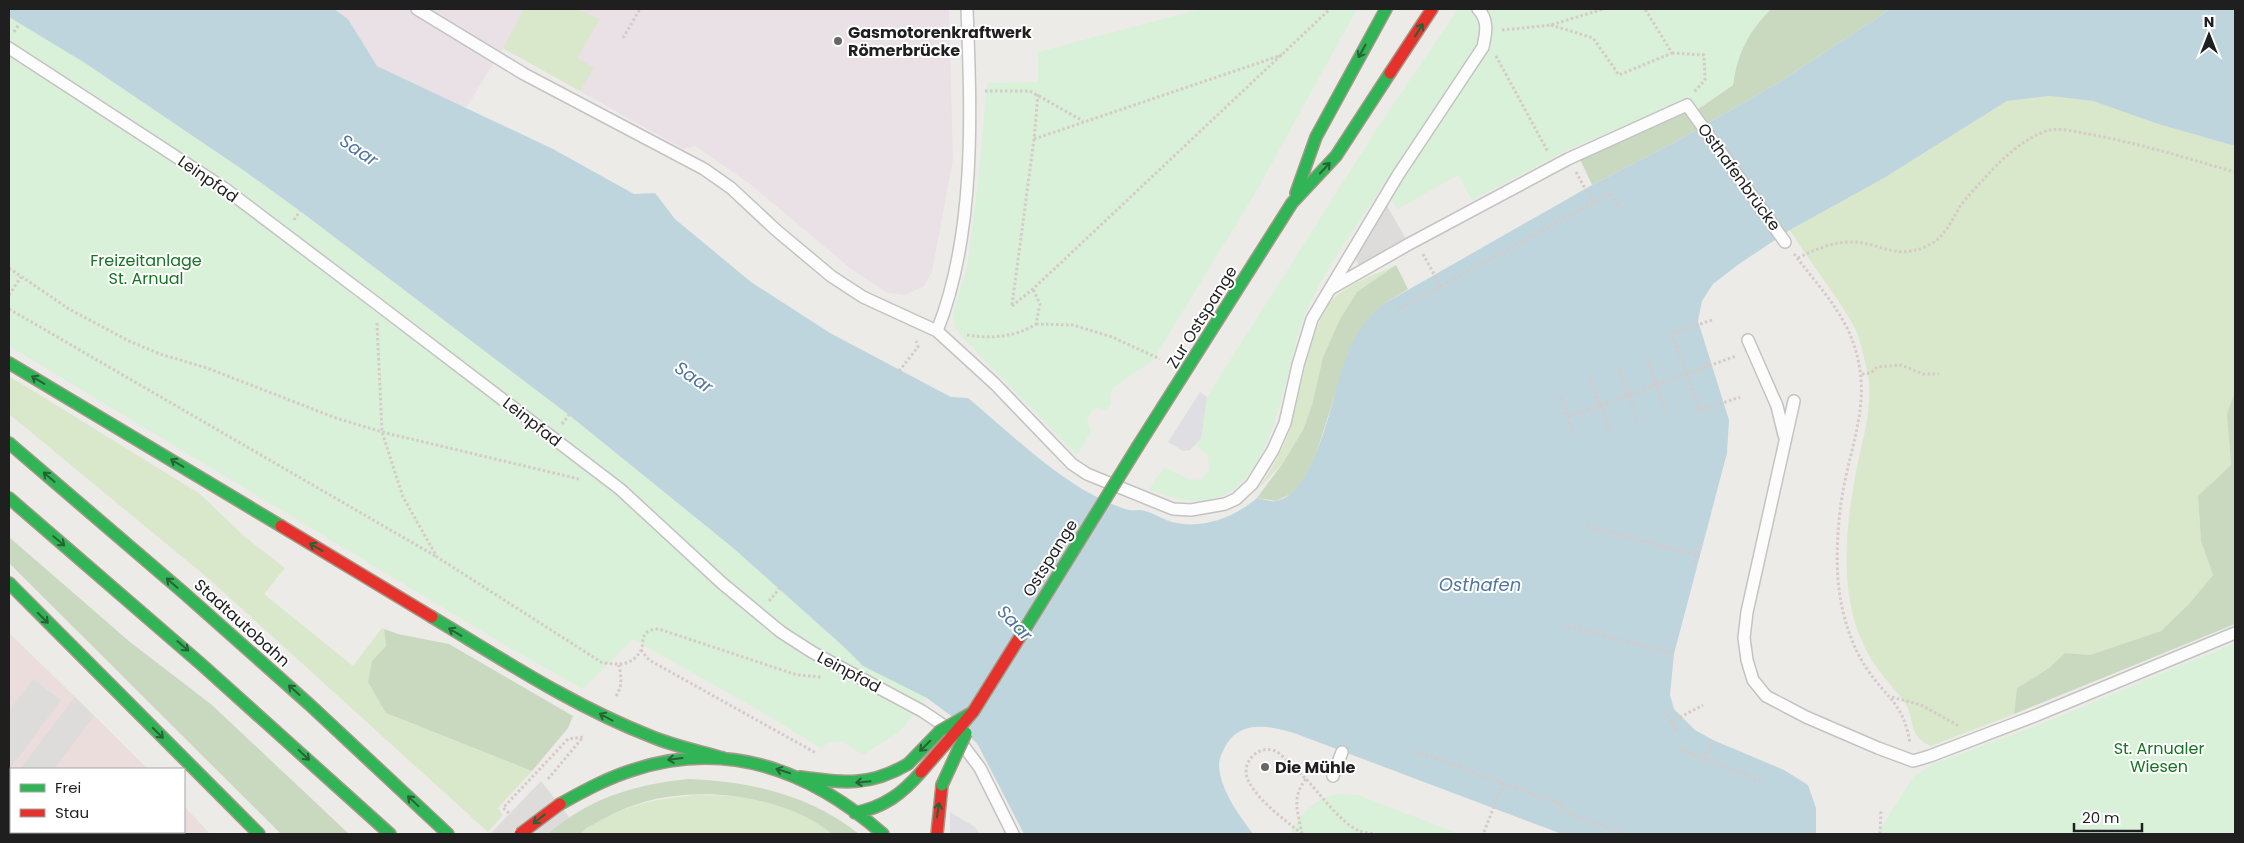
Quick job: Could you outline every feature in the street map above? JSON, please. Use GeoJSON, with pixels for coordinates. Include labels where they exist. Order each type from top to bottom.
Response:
{"type":"FeatureCollection","features":[{"type":"Feature","properties":{"kind":"main road","name":"Zur Ostspange"},"geometry":{"type":"LineString","coordinates":[[1292,203],[1316,137],[1386,9]]}},
{"type":"Feature","properties":{"kind":"main road","name":"Zur Ostspange"},"geometry":{"type":"LineString","coordinates":[[1138,446],[1292,203],[1336,156],[1432,9]]}},
{"type":"Feature","properties":{"kind":"main road"},"geometry":{"type":"LineString","coordinates":[[9,363],[549,687],[651,737],[723,758],[766,766],[800,777],[819,787],[883,834]]}},
{"type":"Feature","properties":{"kind":"main road","name":"Stadtautobahn"},"geometry":{"type":"LineString","coordinates":[[9,443],[184,593],[310,705],[448,834]]}},
{"type":"Feature","properties":{"kind":"main road","name":"Ostspange"},"geometry":{"type":"LineString","coordinates":[[972,712],[1138,446]]}},
{"type":"Feature","properties":{"kind":"main road"},"geometry":{"type":"LineString","coordinates":[[9,498],[173,638],[390,834]]}},
{"type":"Feature","properties":{"kind":"main road"},"geometry":{"type":"LineString","coordinates":[[9,583],[259,834]]}},
{"type":"Feature","properties":{"kind":"main road"},"geometry":{"type":"LineString","coordinates":[[800,777],[831,781],[868,782],[893,773],[908,764],[940,731],[972,712]]}},
{"type":"Feature","properties":{"kind":"main road"},"geometry":{"type":"LineString","coordinates":[[855,813],[875,809],[889,803],[905,790],[972,712]]}},
{"type":"Feature","properties":{"kind":"main road"},"geometry":{"type":"LineString","coordinates":[[937,834],[936,820],[942,785],[961,745],[972,712]]}},
{"type":"Feature","properties":{"kind":"main road"},"geometry":{"type":"LineString","coordinates":[[520,834],[560,804],[590,786],[641,766],[670,760],[723,758]]}},
{"type":"Feature","properties":{"kind":"lane"},"geometry":{"type":"LineString","coordinates":[[418,9],[524,74],[704,169],[731,188],[776,230],[832,276],[863,297],[937,330],[995,384],[1072,464],[1095,478],[1173,509],[1191,510],[1210,509],[1236,499],[1257,477],[1273,450],[1285,422],[1298,365],[1312,319],[1403,167],[1483,47],[1487,28],[1483,13],[1478,9]]}},
{"type":"Feature","properties":{"kind":"lane"},"geometry":{"type":"LineString","coordinates":[[937,330],[947,307],[959,248],[967,182],[969,91],[966,9]]}},
{"type":"Feature","properties":{"kind":"lane","name":"Leinpfad"},"geometry":{"type":"LineString","coordinates":[[9,48],[224,188],[376,302],[620,490],[723,584],[781,632],[812,652],[943,723],[980,768],[1013,834]]}},
{"type":"Feature","properties":{"kind":"lane"},"geometry":{"type":"LineString","coordinates":[[1329,290],[1416,240],[1568,158],[1690,109]]}},
{"type":"Feature","properties":{"kind":"lane","name":"Osthafenbrücke"},"geometry":{"type":"LineString","coordinates":[[1690,109],[1785,242]]}},
{"type":"Feature","properties":{"kind":"lane"},"geometry":{"type":"LineString","coordinates":[[1748,340],[1777,406],[1782,422],[1785,445]]}},
{"type":"Feature","properties":{"kind":"lane"},"geometry":{"type":"LineString","coordinates":[[1794,401],[1747,612],[1744,638],[1752,680],[1766,696],[1786,708],[1913,761],[1980,737],[2235,633]]}},
{"type":"Feature","properties":{"kind":"lane"},"geometry":{"type":"LineString","coordinates":[[1333,776],[1342,752]]}},
{"type":"Feature","properties":{"kind":"path"},"geometry":{"type":"LineString","coordinates":[[623,38],[640,9]]}},
{"type":"Feature","properties":{"kind":"path"},"geometry":{"type":"LineString","coordinates":[[1038,94],[1034,140],[1012,306],[1033,289],[1330,9]]}},
{"type":"Feature","properties":{"kind":"path"},"geometry":{"type":"LineString","coordinates":[[1487,28],[1507,31],[1551,25],[1603,9]]}},
{"type":"Feature","properties":{"kind":"path"},"geometry":{"type":"LineString","coordinates":[[1644,9],[1672,53]]}},
{"type":"Feature","properties":{"kind":"path"},"geometry":{"type":"LineString","coordinates":[[1551,25],[1593,38],[1619,76],[1672,53],[1704,54],[1705,80],[1690,95],[1690,109]]}},
{"type":"Feature","properties":{"kind":"path"},"geometry":{"type":"LineString","coordinates":[[1483,47],[1497,57],[1541,137]]}},
{"type":"Feature","properties":{"kind":"path"},"geometry":{"type":"LineString","coordinates":[[1034,140],[1283,54]]}},
{"type":"Feature","properties":{"kind":"path"},"geometry":{"type":"LineString","coordinates":[[969,91],[1030,91],[1083,122]]}},
{"type":"Feature","properties":{"kind":"path"},"geometry":{"type":"LineString","coordinates":[[1798,258],[1819,248],[1850,242],[1868,243],[1891,252],[1909,252],[1933,243],[1944,234],[1961,205],[1989,172],[2015,148],[2050,130],[2072,132],[2151,148],[2235,172]]}},
{"type":"Feature","properties":{"kind":"path"},"geometry":{"type":"LineString","coordinates":[[1568,158],[1592,203]]}},
{"type":"Feature","properties":{"kind":"path"},"geometry":{"type":"LineString","coordinates":[[1397,310],[1611,193],[1622,211]]}},
{"type":"Feature","properties":{"kind":"path"},"geometry":{"type":"LineString","coordinates":[[1416,240],[1441,287]]}},
{"type":"Feature","properties":{"kind":"path"},"geometry":{"type":"LineString","coordinates":[[1785,242],[1831,303],[1848,332],[1862,374],[1860,417],[1841,503],[1837,572],[1841,601],[1849,632],[1867,668],[1901,711],[1907,729],[1913,761]]}},
{"type":"Feature","properties":{"kind":"path"},"geometry":{"type":"LineString","coordinates":[[9,268],[69,309],[129,341],[160,354],[206,368],[336,418],[382,432],[582,480]]}},
{"type":"Feature","properties":{"kind":"path"},"geometry":{"type":"LineString","coordinates":[[9,295],[21,278]]}},
{"type":"Feature","properties":{"kind":"path"},"geometry":{"type":"LineString","coordinates":[[1033,289],[1040,304],[1036,324]]}},
{"type":"Feature","properties":{"kind":"path"},"geometry":{"type":"LineString","coordinates":[[376,302],[382,432],[402,497],[437,557]]}},
{"type":"Feature","properties":{"kind":"path"},"geometry":{"type":"LineString","coordinates":[[9,309],[437,557],[601,662],[619,665],[632,660],[641,650],[643,638],[648,631],[659,629],[797,675],[818,678],[846,669]]}},
{"type":"Feature","properties":{"kind":"path"},"geometry":{"type":"LineString","coordinates":[[1712,320],[1672,334],[1700,411],[1740,397]]}},
{"type":"Feature","properties":{"kind":"path"},"geometry":{"type":"LineString","coordinates":[[937,330],[974,336],[998,336],[1026,330],[1036,324],[1074,325],[1112,337],[1160,359]]}},
{"type":"Feature","properties":{"kind":"path"},"geometry":{"type":"LineString","coordinates":[[899,371],[914,352]]}},
{"type":"Feature","properties":{"kind":"path"},"geometry":{"type":"LineString","coordinates":[[1647,359],[1666,412]]}},
{"type":"Feature","properties":{"kind":"path"},"geometry":{"type":"LineString","coordinates":[[1568,417],[1725,360]]}},
{"type":"Feature","properties":{"kind":"path"},"geometry":{"type":"LineString","coordinates":[[1862,374],[1871,373],[1878,367],[1901,365],[1923,374],[1939,374]]}},
{"type":"Feature","properties":{"kind":"path"},"geometry":{"type":"LineString","coordinates":[[1619,368],[1638,421]]}},
{"type":"Feature","properties":{"kind":"path"},"geometry":{"type":"LineString","coordinates":[[1590,377],[1610,432]]}},
{"type":"Feature","properties":{"kind":"path"},"geometry":{"type":"LineString","coordinates":[[1561,398],[1574,435]]}},
{"type":"Feature","properties":{"kind":"path"},"geometry":{"type":"LineString","coordinates":[[1587,526],[1696,555]]}},
{"type":"Feature","properties":{"kind":"path"},"geometry":{"type":"LineString","coordinates":[[1694,562],[1698,546]]}},
{"type":"Feature","properties":{"kind":"path"},"geometry":{"type":"LineString","coordinates":[[769,601],[780,588]]}},
{"type":"Feature","properties":{"kind":"path"},"geometry":{"type":"LineString","coordinates":[[1564,625],[1674,654]]}},
{"type":"Feature","properties":{"kind":"path"},"geometry":{"type":"LineString","coordinates":[[641,650],[649,660],[820,755]]}},
{"type":"Feature","properties":{"kind":"path"},"geometry":{"type":"LineString","coordinates":[[612,701],[619,691],[622,678],[619,665]]}},
{"type":"Feature","properties":{"kind":"path"},"geometry":{"type":"LineString","coordinates":[[1891,696],[1921,705],[1980,737]]}},
{"type":"Feature","properties":{"kind":"path"},"geometry":{"type":"LineString","coordinates":[[1671,722],[1703,705]]}},
{"type":"Feature","properties":{"kind":"path"},"geometry":{"type":"LineString","coordinates":[[1665,711],[1677,732]]}},
{"type":"Feature","properties":{"kind":"path"},"geometry":{"type":"LineString","coordinates":[[510,815],[504,808],[568,739],[583,737]]}},
{"type":"Feature","properties":{"kind":"path"},"geometry":{"type":"LineString","coordinates":[[1705,759],[1713,740]]}},
{"type":"Feature","properties":{"kind":"path"},"geometry":{"type":"LineString","coordinates":[[548,779],[578,743]]}},
{"type":"Feature","properties":{"kind":"path"},"geometry":{"type":"LineString","coordinates":[[1302,834],[1268,804],[1248,782],[1244,771],[1252,757],[1262,749],[1278,752],[1306,779],[1326,804],[1358,831],[1375,834]]}},
{"type":"Feature","properties":{"kind":"path"},"geometry":{"type":"LineString","coordinates":[[1679,749],[1764,782]]}},
{"type":"Feature","properties":{"kind":"path"},"geometry":{"type":"LineString","coordinates":[[1416,751],[1562,805],[1560,810],[1616,833],[1625,834]]}},
{"type":"Feature","properties":{"kind":"path"},"geometry":{"type":"LineString","coordinates":[[1302,834],[1296,804],[1298,789],[1306,779]]}},
{"type":"Feature","properties":{"kind":"path"},"geometry":{"type":"LineString","coordinates":[[1484,832],[1503,783]]}},
{"type":"Feature","properties":{"kind":"path"},"geometry":{"type":"LineString","coordinates":[[1880,834],[1881,810]]}},
{"type":"Feature","properties":{"kind":"shaded area"},"geometry":{"type":"Polygon","coordinates":[[[334,9],[949,9],[953,159],[932,272],[924,286],[905,295],[888,293],[851,269],[750,184],[695,146],[683,149],[503,48],[466,108],[377,66],[348,19],[334,9]]]}},
{"type":"Feature","properties":{"kind":"shaded area"},"geometry":{"type":"Polygon","coordinates":[[[1383,199],[1409,244],[1362,271],[1351,251],[1383,199]]]}},
{"type":"Feature","properties":{"kind":"shaded area"},"geometry":{"type":"Polygon","coordinates":[[[1200,392],[1207,397],[1201,439],[1190,450],[1183,451],[1168,442],[1200,392]]]}},
{"type":"Feature","properties":{"kind":"shaded area"},"geometry":{"type":"Polygon","coordinates":[[[9,633],[147,768],[10,768],[9,803],[9,633]]]}},
{"type":"Feature","properties":{"kind":"shaded area"},"geometry":{"type":"Polygon","coordinates":[[[33,679],[61,700],[9,770],[9,711],[33,679]]]}},
{"type":"Feature","properties":{"kind":"shaded area"},"geometry":{"type":"Polygon","coordinates":[[[75,697],[94,716],[55,768],[21,768],[75,697]]]}},
{"type":"Feature","properties":{"kind":"shaded area"},"geometry":{"type":"Polygon","coordinates":[[[541,781],[569,817],[547,834],[490,834],[541,781]]]}},
{"type":"Feature","properties":{"kind":"shaded area"},"geometry":{"type":"Polygon","coordinates":[[[185,807],[210,834],[48,833],[185,833],[185,807]]]}},
{"type":"Feature","properties":{"kind":"shaded area"},"geometry":{"type":"Polygon","coordinates":[[[950,812],[975,827],[980,834],[950,834],[950,812]]]}},
{"type":"Feature","properties":{"kind":"green space"},"geometry":{"type":"Polygon","coordinates":[[[524,9],[577,9],[600,19],[577,58],[594,68],[580,91],[503,48],[524,9]]]}},
{"type":"Feature","properties":{"kind":"green space"},"geometry":{"type":"Polygon","coordinates":[[[1201,9],[1357,9],[1257,190],[1153,360],[1113,388],[1110,396],[1111,404],[1106,411],[1098,407],[1091,412],[1087,420],[1091,432],[1077,455],[956,329],[953,314],[967,267],[978,183],[987,83],[1038,82],[1038,52],[1201,9]]]}},
{"type":"Feature","properties":{"kind":"green space"},"geometry":{"type":"Polygon","coordinates":[[[1458,9],[1771,9],[1756,25],[1745,43],[1733,85],[1698,109],[1690,99],[1573,147],[1472,200],[1458,175],[1398,209],[1382,187],[1340,250],[1311,300],[1297,339],[1274,424],[1263,451],[1249,474],[1231,491],[1208,500],[1185,500],[1149,490],[1164,467],[1188,479],[1200,480],[1209,470],[1208,455],[1196,446],[1201,439],[1207,397],[1378,127],[1458,9]]]}},
{"type":"Feature","properties":{"kind":"green space"},"geometry":{"type":"Polygon","coordinates":[[[1771,9],[1890,9],[1783,80],[1677,141],[1592,185],[1580,159],[1685,113],[1688,116],[1733,85],[1745,43],[1756,25],[1771,9]]]}},
{"type":"Feature","properties":{"kind":"green space","name":"Freizeitanlage St. Arnual"},"geometry":{"type":"Polygon","coordinates":[[[9,17],[85,63],[246,172],[300,211],[569,415],[732,547],[863,666],[927,698],[900,731],[863,755],[842,741],[827,743],[822,749],[762,712],[633,639],[583,689],[505,645],[9,346],[9,17]]]}},
{"type":"Feature","properties":{"kind":"green space"},"geometry":{"type":"Polygon","coordinates":[[[2050,96],[2093,101],[2158,124],[2235,146],[2235,391],[2227,414],[2231,465],[2198,496],[2201,541],[2213,575],[2189,604],[2161,631],[2090,655],[2065,653],[2049,668],[2017,688],[2014,714],[1931,746],[1923,742],[1914,731],[1907,706],[1875,665],[1862,642],[1854,617],[1849,592],[1847,539],[1853,487],[1869,408],[1868,376],[1855,328],[1790,230],[1884,178],[2007,101],[2050,96]]]}},
{"type":"Feature","properties":{"kind":"green space"},"geometry":{"type":"Polygon","coordinates":[[[1396,265],[1357,292],[1340,319],[1323,357],[1312,405],[1303,430],[1283,463],[1259,488],[1286,440],[1308,356],[1327,307],[1335,297],[1349,287],[1396,265]]]}},
{"type":"Feature","properties":{"kind":"green space"},"geometry":{"type":"Polygon","coordinates":[[[1396,265],[1408,289],[1385,303],[1349,351],[1316,454],[1303,482],[1291,494],[1276,501],[1257,498],[1283,463],[1303,430],[1312,405],[1323,357],[1340,319],[1357,292],[1396,265]]]}},
{"type":"Feature","properties":{"kind":"green space"},"geometry":{"type":"Polygon","coordinates":[[[9,376],[200,494],[245,537],[285,568],[264,594],[353,666],[382,628],[384,629],[386,646],[372,661],[386,713],[532,771],[498,808],[503,815],[488,832],[209,579],[9,414],[9,376]]]}},
{"type":"Feature","properties":{"kind":"green space"},"geometry":{"type":"Polygon","coordinates":[[[2235,391],[2235,624],[2014,714],[2017,688],[2049,668],[2065,653],[2090,655],[2161,631],[2189,604],[2213,575],[2201,541],[2198,496],[2231,465],[2227,414],[2235,391]]]}},
{"type":"Feature","properties":{"kind":"green space"},"geometry":{"type":"Polygon","coordinates":[[[9,537],[130,642],[212,705],[349,834],[281,834],[9,563],[9,537]]]}},
{"type":"Feature","properties":{"kind":"green space"},"geometry":{"type":"Polygon","coordinates":[[[384,629],[398,634],[449,644],[573,716],[568,728],[532,771],[386,713],[368,682],[372,661],[386,646],[384,629]]]}},
{"type":"Feature","properties":{"kind":"green space","name":"St. Arnualer Wiesen"},"geometry":{"type":"Polygon","coordinates":[[[2235,643],[2235,834],[1877,834],[1914,776],[1934,764],[2041,724],[2235,643]]]}},
{"type":"Feature","properties":{"kind":"green space"},"geometry":{"type":"Polygon","coordinates":[[[688,779],[734,783],[778,793],[820,809],[859,834],[832,834],[812,820],[788,809],[762,801],[708,794],[681,795],[655,799],[621,810],[579,834],[547,834],[580,811],[613,795],[649,785],[688,779]]]}},
{"type":"Feature","properties":{"kind":"green space"},"geometry":{"type":"Polygon","coordinates":[[[1339,794],[1358,795],[1459,834],[1290,834],[1304,813],[1316,803],[1339,794]]]}},
{"type":"Feature","properties":{"kind":"green space"},"geometry":{"type":"Polygon","coordinates":[[[701,795],[741,796],[769,802],[803,815],[832,834],[579,834],[593,824],[637,805],[668,798],[701,795]]]}},
{"type":"Feature","properties":{"kind":"water"},"geometry":{"type":"Polygon","coordinates":[[[9,9],[334,9],[348,19],[377,66],[553,149],[634,194],[655,193],[675,219],[751,282],[830,333],[951,397],[968,398],[1044,462],[1086,491],[1107,502],[1129,510],[1152,513],[1172,522],[1183,524],[1206,523],[1218,520],[1239,511],[1257,498],[1276,501],[1291,494],[1303,480],[1313,460],[1322,437],[1343,367],[1356,336],[1364,324],[1385,303],[1592,185],[1677,141],[1783,80],[1890,9],[2235,9],[2235,146],[2158,124],[2093,101],[2050,96],[2007,101],[1884,178],[1790,230],[1713,284],[1702,301],[1698,321],[1729,420],[1727,453],[1674,654],[1670,695],[1674,709],[1695,730],[1713,740],[1784,770],[1808,785],[1816,808],[1816,834],[1562,834],[1294,733],[1274,728],[1254,727],[1237,733],[1230,740],[1224,749],[1219,764],[1222,782],[1229,798],[1253,834],[1024,834],[978,745],[954,718],[927,698],[863,666],[732,547],[569,415],[300,211],[246,172],[85,63],[9,17],[9,9]]]}},
{"type":"Feature","properties":{"kind":"traffic: fast"},"geometry":{"type":"LineString","coordinates":[[1296,193],[1316,137],[1386,9]]}},
{"type":"Feature","properties":{"kind":"traffic: fast"},"geometry":{"type":"LineString","coordinates":[[1138,446],[1292,203],[1336,156],[1390,73]]}},
{"type":"Feature","properties":{"kind":"traffic: fast"},"geometry":{"type":"LineString","coordinates":[[9,363],[281,526]]}},
{"type":"Feature","properties":{"kind":"traffic: fast"},"geometry":{"type":"LineString","coordinates":[[9,443],[184,593],[310,705],[448,834]]}},
{"type":"Feature","properties":{"kind":"traffic: fast"},"geometry":{"type":"LineString","coordinates":[[1018,640],[1138,446]]}},
{"type":"Feature","properties":{"kind":"traffic: fast"},"geometry":{"type":"LineString","coordinates":[[9,498],[201,664],[390,834]]}},
{"type":"Feature","properties":{"kind":"traffic: fast"},"geometry":{"type":"LineString","coordinates":[[9,583],[259,834]]}},
{"type":"Feature","properties":{"kind":"traffic: fast"},"geometry":{"type":"LineString","coordinates":[[432,617],[538,681],[593,711],[659,740],[723,758]]}},
{"type":"Feature","properties":{"kind":"traffic: fast"},"geometry":{"type":"LineString","coordinates":[[908,764],[940,731],[973,712]]}},
{"type":"Feature","properties":{"kind":"traffic: fast"},"geometry":{"type":"LineString","coordinates":[[942,785],[966,733]]}},
{"type":"Feature","properties":{"kind":"traffic: fast"},"geometry":{"type":"LineString","coordinates":[[560,804],[623,773],[668,761],[702,758],[734,760],[766,767],[797,778],[827,793],[883,834]]}},
{"type":"Feature","properties":{"kind":"traffic: fast"},"geometry":{"type":"LineString","coordinates":[[800,777],[843,782],[868,780],[881,777],[908,764]]}},
{"type":"Feature","properties":{"kind":"traffic: fast"},"geometry":{"type":"LineString","coordinates":[[855,813],[892,799],[921,772]]}},
{"type":"Feature","properties":{"kind":"traffic: jam"},"geometry":{"type":"LineString","coordinates":[[1390,73],[1432,9]]}},
{"type":"Feature","properties":{"kind":"traffic: jam"},"geometry":{"type":"LineString","coordinates":[[281,526],[432,617]]}},
{"type":"Feature","properties":{"kind":"traffic: jam"},"geometry":{"type":"LineString","coordinates":[[921,772],[973,712],[1018,640]]}},
{"type":"Feature","properties":{"kind":"traffic: jam"},"geometry":{"type":"LineString","coordinates":[[937,834],[942,785]]}},
{"type":"Feature","properties":{"kind":"traffic: jam"},"geometry":{"type":"LineString","coordinates":[[520,834],[560,804]]}},
{"type":"Feature","properties":{"kind":"place","name":"Gasmotorenkraftwerk Römerbrücke"},"geometry":{"type":"Point","coordinates":[838,41]}},
{"type":"Feature","properties":{"kind":"place","name":"Die Mühle"},"geometry":{"type":"Point","coordinates":[1265,767]}},
{"type":"Feature","properties":{"kind":"water label","name":"Saar"},"geometry":{"type":"Point","coordinates":[359,150]}},
{"type":"Feature","properties":{"kind":"water label","name":"Saar"},"geometry":{"type":"Point","coordinates":[694,377]}},
{"type":"Feature","properties":{"kind":"water label","name":"Osthafen"},"geometry":{"type":"Point","coordinates":[1480,584]}},
{"type":"Feature","properties":{"kind":"water label","name":"Saar"},"geometry":{"type":"Point","coordinates":[1015,623]}}]}
